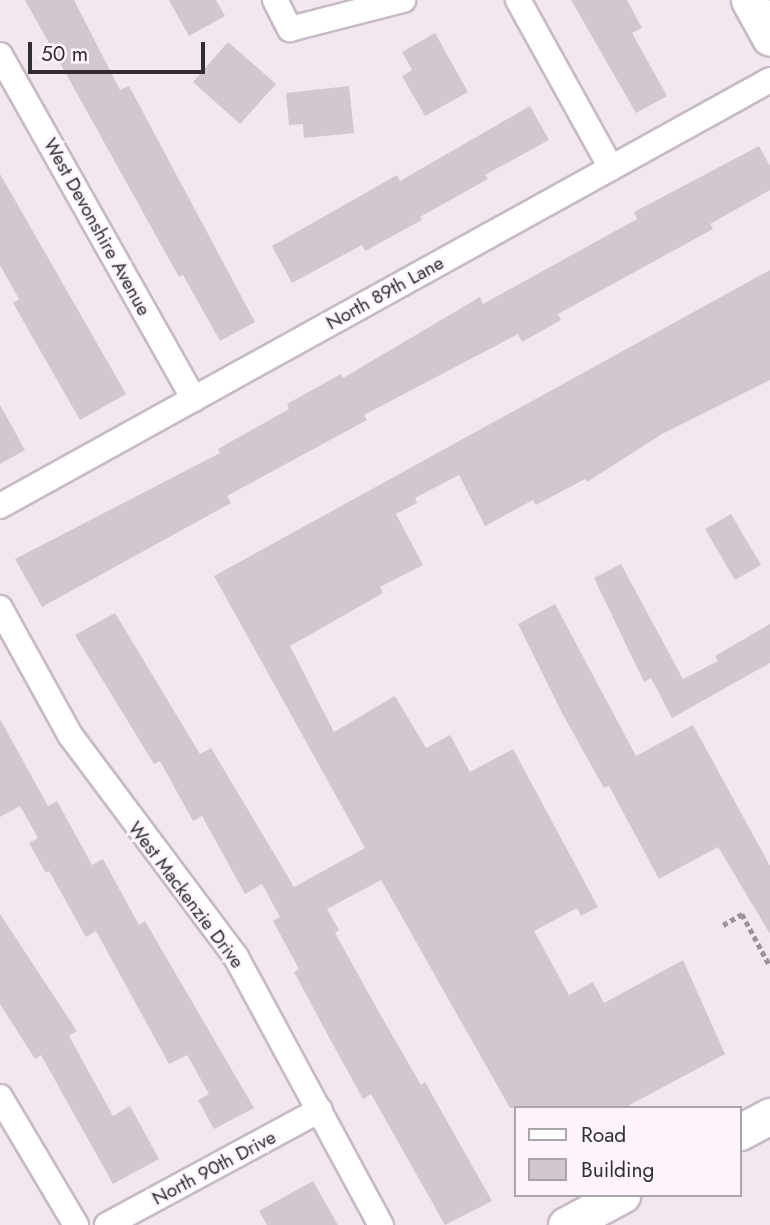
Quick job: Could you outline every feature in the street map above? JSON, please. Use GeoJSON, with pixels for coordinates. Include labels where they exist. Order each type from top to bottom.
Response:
{"type":"FeatureCollection","features":[{"type":"Feature","properties":{"kind":"main road"},"geometry":{"type":"LineString","coordinates":[[749,0],[770,38]]}},
{"type":"Feature","properties":{"kind":"main road"},"geometry":{"type":"LineString","coordinates":[[742,1131],[770,1116]]}},
{"type":"Feature","properties":{"kind":"main road"},"geometry":{"type":"LineString","coordinates":[[566,1225],[618,1197]]}},
{"type":"Feature","properties":{"kind":"street"},"geometry":{"type":"LineString","coordinates":[[275,0],[290,29],[403,0]]}},
{"type":"Feature","properties":{"kind":"street"},"geometry":{"type":"LineString","coordinates":[[518,0],[611,168]]}},
{"type":"Feature","properties":{"kind":"street","name":"West Devonshire Avenue"},"geometry":{"type":"LineString","coordinates":[[0,55],[194,399]]}},
{"type":"Feature","properties":{"kind":"street","name":"North 89th Lane"},"geometry":{"type":"LineString","coordinates":[[0,506],[770,80]]}},
{"type":"Feature","properties":{"kind":"street","name":"West Mackenzie Drive"},"geometry":{"type":"LineString","coordinates":[[0,608],[70,735],[236,957],[381,1225]]}},
{"type":"Feature","properties":{"kind":"street"},"geometry":{"type":"LineString","coordinates":[[0,1097],[76,1225]]}},
{"type":"Feature","properties":{"kind":"street","name":"North 90th Drive"},"geometry":{"type":"LineString","coordinates":[[107,1225],[320,1110]]}},
{"type":"Feature","properties":{"kind":"path"},"geometry":{"type":"LineString","coordinates":[[723,925],[742,914],[770,966]]}},
{"type":"Feature","properties":{"kind":"building"},"geometry":{"type":"Polygon","coordinates":[[[25,0],[74,0],[120,90],[129,86],[255,322],[220,341],[183,275],[179,277],[25,0]]]}},
{"type":"Feature","properties":{"kind":"building"},"geometry":{"type":"Polygon","coordinates":[[[169,0],[216,0],[225,16],[189,36],[169,0]]]}},
{"type":"Feature","properties":{"kind":"building"},"geometry":{"type":"Polygon","coordinates":[[[571,0],[627,0],[642,28],[632,33],[667,96],[636,113],[571,0]]]}},
{"type":"Feature","properties":{"kind":"building"},"geometry":{"type":"Polygon","coordinates":[[[435,33],[468,92],[425,116],[402,76],[412,70],[402,52],[435,33]]]}},
{"type":"Feature","properties":{"kind":"building"},"geometry":{"type":"Polygon","coordinates":[[[228,42],[276,84],[240,124],[193,82],[228,42]]]}},
{"type":"Feature","properties":{"kind":"building"},"geometry":{"type":"Polygon","coordinates":[[[349,86],[354,133],[304,138],[303,124],[289,125],[286,93],[349,86]]]}},
{"type":"Feature","properties":{"kind":"building"},"geometry":{"type":"Polygon","coordinates":[[[530,106],[549,140],[485,175],[488,179],[420,217],[422,220],[365,251],[362,245],[292,283],[272,246],[397,175],[400,181],[530,106]]]}},
{"type":"Feature","properties":{"kind":"building"},"geometry":{"type":"Polygon","coordinates":[[[759,146],[770,166],[770,190],[710,224],[713,229],[558,314],[561,320],[522,342],[518,334],[364,415],[367,420],[227,496],[231,503],[42,607],[15,559],[220,453],[218,449],[289,409],[287,404],[341,374],[343,378],[480,297],[483,304],[637,219],[634,212],[759,146]]]}},
{"type":"Feature","properties":{"kind":"building"},"geometry":{"type":"Polygon","coordinates":[[[0,174],[126,394],[80,420],[13,303],[19,299],[0,265],[0,174]]]}},
{"type":"Feature","properties":{"kind":"building"},"geometry":{"type":"Polygon","coordinates":[[[770,270],[770,380],[662,434],[587,482],[585,479],[536,505],[533,500],[485,526],[459,475],[415,498],[417,503],[396,514],[423,565],[380,587],[383,593],[290,646],[334,732],[395,696],[426,748],[450,735],[470,772],[513,749],[598,907],[581,916],[577,908],[534,931],[569,995],[593,982],[604,1003],[683,960],[725,1054],[628,1106],[510,1108],[381,880],[327,909],[339,930],[335,933],[380,1014],[421,1085],[425,1082],[492,1201],[445,1225],[371,1094],[363,1099],[331,1041],[294,972],[299,969],[273,921],[280,917],[262,884],[245,894],[202,816],[193,821],[160,761],[154,764],[75,635],[115,613],[200,754],[211,748],[294,887],[365,848],[214,576],[770,270]]]}},
{"type":"Feature","properties":{"kind":"building"},"geometry":{"type":"Polygon","coordinates":[[[0,405],[25,450],[0,464],[0,405]]]}},
{"type":"Feature","properties":{"kind":"building"},"geometry":{"type":"Polygon","coordinates":[[[731,514],[761,565],[735,580],[705,529],[731,514]]]}},
{"type":"Feature","properties":{"kind":"building"},"geometry":{"type":"Polygon","coordinates":[[[621,564],[683,679],[718,661],[715,656],[770,624],[770,663],[672,718],[651,678],[644,682],[594,578],[621,564]]]}},
{"type":"Feature","properties":{"kind":"building"},"geometry":{"type":"Polygon","coordinates":[[[555,604],[636,756],[693,725],[770,866],[770,934],[718,847],[659,879],[609,786],[604,788],[562,713],[518,624],[555,604]]]}},
{"type":"Feature","properties":{"kind":"building"},"geometry":{"type":"Polygon","coordinates":[[[0,719],[48,806],[57,801],[92,865],[103,859],[139,925],[145,921],[254,1108],[214,1129],[198,1100],[209,1094],[187,1055],[169,1064],[96,931],[86,937],[49,871],[46,873],[29,843],[38,838],[20,806],[0,817],[0,719]]]}},
{"type":"Feature","properties":{"kind":"building"},"geometry":{"type":"Polygon","coordinates":[[[0,914],[77,1031],[69,1036],[113,1116],[130,1106],[159,1159],[113,1184],[41,1055],[35,1059],[0,1004],[0,914]]]}},
{"type":"Feature","properties":{"kind":"building"},"geometry":{"type":"Polygon","coordinates":[[[313,1181],[338,1225],[267,1225],[259,1211],[313,1181]]]}}]}
